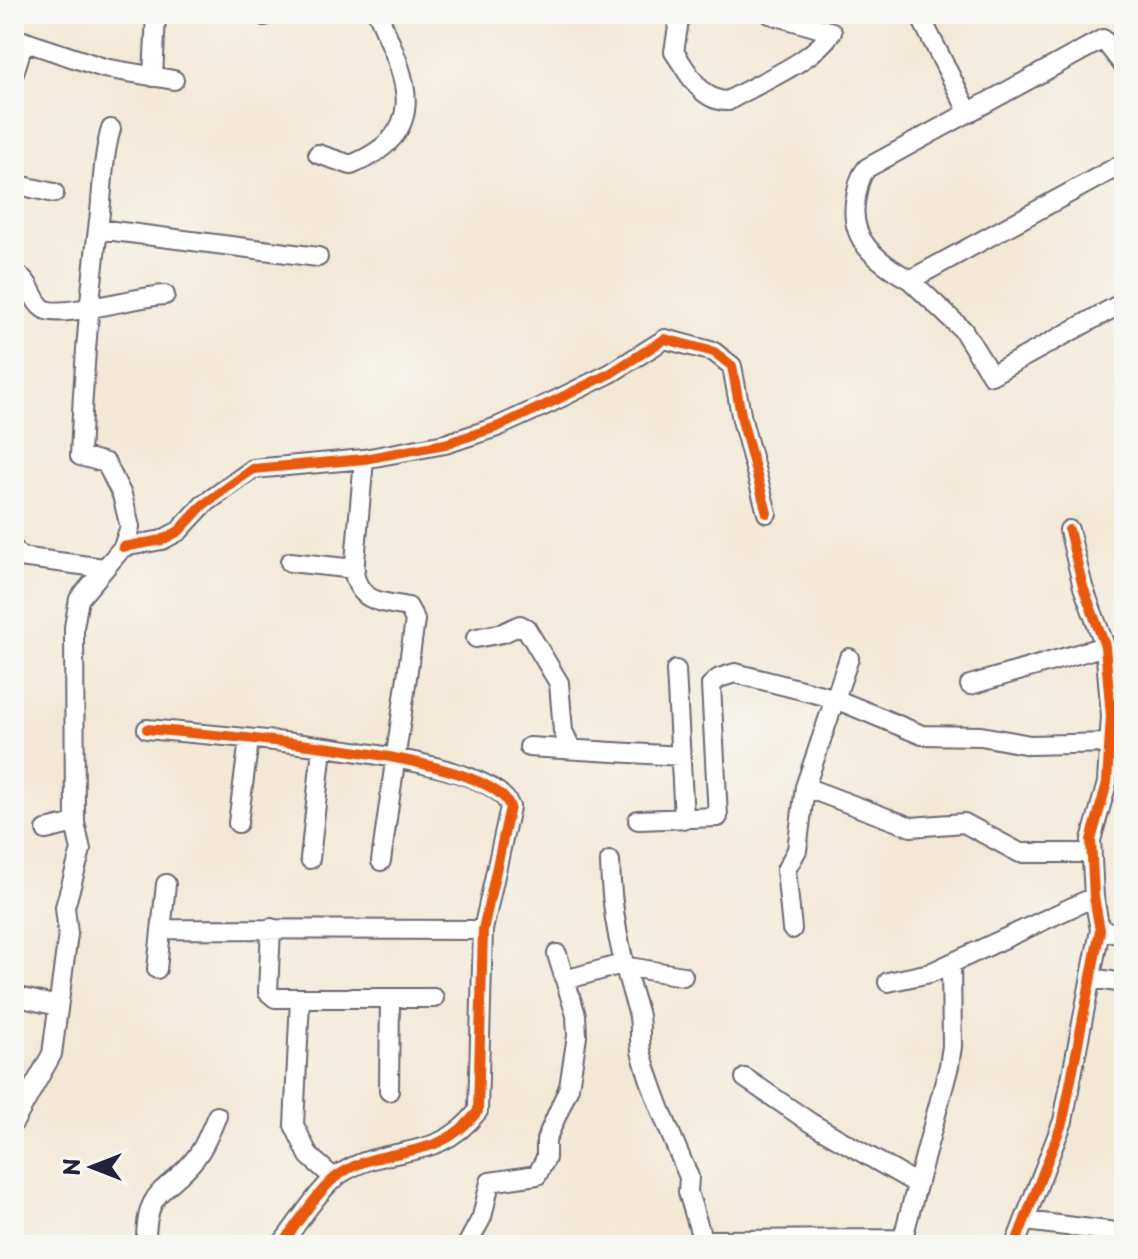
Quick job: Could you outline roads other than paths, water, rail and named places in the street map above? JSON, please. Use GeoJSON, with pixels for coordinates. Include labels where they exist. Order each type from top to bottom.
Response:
{"type":"FeatureCollection","features":[{"type":"Feature","properties":{"kind":"street"},"geometry":{"type":"LineString","coordinates":[[153,77],[156,14]]}},
{"type":"Feature","properties":{"kind":"street"},"geometry":{"type":"LineString","coordinates":[[318,154],[351,165],[391,142],[409,101],[401,69],[378,14]]}},
{"type":"Feature","properties":{"kind":"street"},"geometry":{"type":"LineString","coordinates":[[680,14],[674,52],[703,93],[714,101],[728,101],[808,56],[824,44],[832,32],[770,14]]}},
{"type":"Feature","properties":{"kind":"street"},"geometry":{"type":"LineString","coordinates":[[919,14],[969,113]]}},
{"type":"Feature","properties":{"kind":"street"},"geometry":{"type":"LineString","coordinates":[[1124,66],[1103,39],[897,149],[862,174],[855,204],[859,236],[876,260],[910,280],[963,330],[991,375],[1124,302]]}},
{"type":"Feature","properties":{"kind":"street"},"geometry":{"type":"LineString","coordinates":[[14,73],[19,40],[104,68],[174,80]]}},
{"type":"Feature","properties":{"kind":"street"},"geometry":{"type":"LineString","coordinates":[[14,1122],[52,1054],[68,934],[65,907],[81,850],[75,823],[74,627],[79,599],[123,547],[130,527],[122,495],[106,463],[80,456],[88,308],[103,156],[111,129]]}},
{"type":"Feature","properties":{"kind":"street"},"geometry":{"type":"LineString","coordinates":[[910,280],[1124,163]]}},
{"type":"Feature","properties":{"kind":"street"},"geometry":{"type":"LineString","coordinates":[[14,184],[54,193]]}},
{"type":"Feature","properties":{"kind":"street"},"geometry":{"type":"LineString","coordinates":[[98,229],[157,239],[318,257]]}},
{"type":"Feature","properties":{"kind":"street"},"geometry":{"type":"LineString","coordinates":[[14,273],[26,278],[41,308],[57,315],[136,297],[165,295]]}},
{"type":"Feature","properties":{"kind":"street"},"geometry":{"type":"LineString","coordinates":[[123,547],[162,540],[179,531],[211,498],[253,469],[364,459],[445,444],[497,427],[611,373],[665,339],[714,352],[732,366],[742,420],[767,513]]}},
{"type":"Feature","properties":{"kind":"street"},"geometry":{"type":"LineString","coordinates":[[364,459],[355,569],[357,588],[367,599],[408,607],[413,613],[381,861]]}},
{"type":"Feature","properties":{"kind":"street"},"geometry":{"type":"LineString","coordinates":[[1015,1245],[1063,1121],[1100,930],[1094,897],[1091,840],[1107,783],[1109,743],[1105,646],[1083,587],[1069,530]]}},
{"type":"Feature","properties":{"kind":"street"},"geometry":{"type":"LineString","coordinates":[[14,549],[20,557],[104,568]]}},
{"type":"Feature","properties":{"kind":"street"},"geometry":{"type":"LineString","coordinates":[[290,562],[355,569]]}},
{"type":"Feature","properties":{"kind":"street"},"geometry":{"type":"LineString","coordinates":[[476,638],[503,633],[520,625],[526,628],[559,683],[563,731],[571,748]]}},
{"type":"Feature","properties":{"kind":"street"},"geometry":{"type":"LineString","coordinates":[[970,685],[1105,646]]}},
{"type":"Feature","properties":{"kind":"street"},"geometry":{"type":"LineString","coordinates":[[792,929],[786,870],[797,850],[805,787],[849,658]]}},
{"type":"Feature","properties":{"kind":"street"},"geometry":{"type":"LineString","coordinates":[[676,670],[684,819]]}},
{"type":"Feature","properties":{"kind":"street"},"geometry":{"type":"LineString","coordinates":[[638,820],[718,817],[713,681],[735,673],[833,698],[922,735],[981,736],[1030,745],[1109,743]]}},
{"type":"Feature","properties":{"kind":"street"},"geometry":{"type":"LineString","coordinates":[[147,729],[395,756],[479,779],[508,799],[510,807],[483,930],[478,1111],[463,1130],[442,1144],[363,1163],[335,1179],[281,1245]]}},
{"type":"Feature","properties":{"kind":"street"},"geometry":{"type":"LineString","coordinates":[[238,823],[249,740]]}},
{"type":"Feature","properties":{"kind":"street"},"geometry":{"type":"LineString","coordinates":[[529,747],[681,756]]}},
{"type":"Feature","properties":{"kind":"street"},"geometry":{"type":"LineString","coordinates":[[310,859],[322,748]]}},
{"type":"Feature","properties":{"kind":"street"},"geometry":{"type":"LineString","coordinates":[[805,787],[911,827],[964,823],[1020,853],[1091,853]]}},
{"type":"Feature","properties":{"kind":"street"},"geometry":{"type":"LineString","coordinates":[[46,830],[75,823]]}},
{"type":"Feature","properties":{"kind":"street"},"geometry":{"type":"LineString","coordinates":[[610,861],[611,902],[622,965],[638,1014],[641,1052],[652,1090],[689,1177],[688,1192],[706,1245],[712,1240],[902,1242],[929,1149],[952,1046],[951,964]]}},
{"type":"Feature","properties":{"kind":"street"},"geometry":{"type":"LineString","coordinates":[[157,969],[166,884]]}},
{"type":"Feature","properties":{"kind":"street"},"geometry":{"type":"LineString","coordinates":[[888,982],[951,964],[1094,897]]}},
{"type":"Feature","properties":{"kind":"street"},"geometry":{"type":"LineString","coordinates":[[271,928],[268,992],[275,998],[434,998]]}},
{"type":"Feature","properties":{"kind":"street"},"geometry":{"type":"LineString","coordinates":[[162,929],[483,930]]}},
{"type":"Feature","properties":{"kind":"street"},"geometry":{"type":"LineString","coordinates":[[1100,930],[1124,934]]}},
{"type":"Feature","properties":{"kind":"street"},"geometry":{"type":"LineString","coordinates":[[467,1245],[482,1217],[490,1182],[537,1175],[546,1158],[546,1140],[569,1087],[577,1036],[576,1015],[557,954]]}},
{"type":"Feature","properties":{"kind":"street"},"geometry":{"type":"LineString","coordinates":[[565,980],[622,965],[683,976]]}},
{"type":"Feature","properties":{"kind":"street"},"geometry":{"type":"LineString","coordinates":[[1091,978],[1124,983]]}},
{"type":"Feature","properties":{"kind":"street"},"geometry":{"type":"LineString","coordinates":[[14,996],[58,1006]]}},
{"type":"Feature","properties":{"kind":"street"},"geometry":{"type":"LineString","coordinates":[[389,1091],[390,998]]}},
{"type":"Feature","properties":{"kind":"street"},"geometry":{"type":"LineString","coordinates":[[300,999],[294,1125],[309,1156],[335,1179]]}},
{"type":"Feature","properties":{"kind":"street"},"geometry":{"type":"LineString","coordinates":[[745,1078],[811,1123],[917,1184]]}},
{"type":"Feature","properties":{"kind":"street"},"geometry":{"type":"LineString","coordinates":[[146,1245],[149,1212],[157,1195],[196,1158],[217,1116]]}},
{"type":"Feature","properties":{"kind":"street"},"geometry":{"type":"LineString","coordinates":[[1025,1221],[1124,1233]]}}]}
